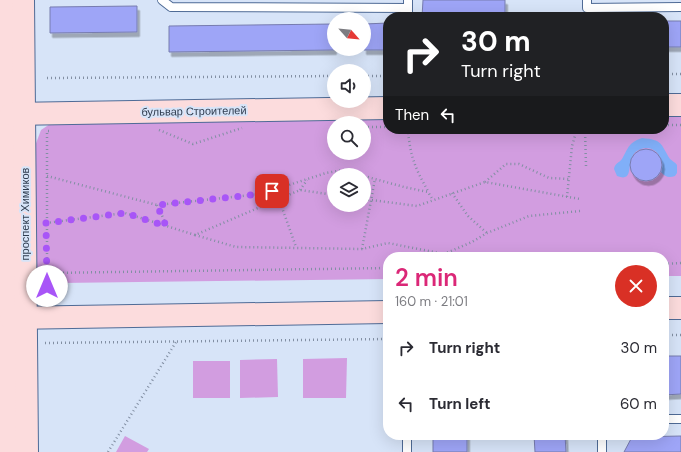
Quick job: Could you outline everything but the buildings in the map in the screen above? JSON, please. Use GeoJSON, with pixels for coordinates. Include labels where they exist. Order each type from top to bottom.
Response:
{"type":"FeatureCollection","features":[{"type":"Feature","properties":{"kind":"main road","name":"проспект Химиков"},"geometry":{"type":"LineString","coordinates":[[5,0],[10,114],[11,311],[8,452]]}},
{"type":"Feature","properties":{"kind":"main road","name":"проспект Химиков"},"geometry":{"type":"LineString","coordinates":[[10,114],[23,0]]}},
{"type":"Feature","properties":{"kind":"main road"},"geometry":{"type":"LineString","coordinates":[[669,105],[681,105]]}},
{"type":"Feature","properties":{"kind":"main road","name":"бульвар Строителей"},"geometry":{"type":"LineString","coordinates":[[10,114],[383,108]]}},
{"type":"Feature","properties":{"kind":"main road"},"geometry":{"type":"LineString","coordinates":[[669,296],[681,296]]}},
{"type":"Feature","properties":{"kind":"main road"},"geometry":{"type":"LineString","coordinates":[[11,311],[383,299]]}},
{"type":"Feature","properties":{"kind":"main road"},"geometry":{"type":"LineString","coordinates":[[669,308],[681,308]]}},
{"type":"Feature","properties":{"kind":"main road","name":"проспект Химиков"},"geometry":{"type":"LineString","coordinates":[[11,311],[27,452]]}},
{"type":"Feature","properties":{"kind":"main road"},"geometry":{"type":"LineString","coordinates":[[11,311],[383,312]]}},
{"type":"Feature","properties":{"kind":"lane"},"geometry":{"type":"LineString","coordinates":[[162,0],[171,7],[290,4],[408,4]]}},
{"type":"Feature","properties":{"kind":"lane"},"geometry":{"type":"LineString","coordinates":[[587,0],[587,8],[681,7]]}},
{"type":"Feature","properties":{"kind":"lane"},"geometry":{"type":"LineString","coordinates":[[669,419],[681,420]]}},
{"type":"Feature","properties":{"kind":"lane"},"geometry":{"type":"LineString","coordinates":[[407,440],[407,452]]}},
{"type":"Feature","properties":{"kind":"lane"},"geometry":{"type":"LineString","coordinates":[[602,440],[602,452]]}},
{"type":"Feature","properties":{"kind":"path"},"geometry":{"type":"LineString","coordinates":[[669,74],[681,74]]}},
{"type":"Feature","properties":{"kind":"path"},"geometry":{"type":"LineString","coordinates":[[47,78],[327,76]]}},
{"type":"Feature","properties":{"kind":"path"},"geometry":{"type":"LineString","coordinates":[[371,76],[383,76]]}},
{"type":"Feature","properties":{"kind":"path"},"geometry":{"type":"LineString","coordinates":[[669,125],[681,126]]}},
{"type":"Feature","properties":{"kind":"path"},"geometry":{"type":"LineString","coordinates":[[371,127],[383,127]]}},
{"type":"Feature","properties":{"kind":"path"},"geometry":{"type":"LineString","coordinates":[[159,130],[193,144],[242,128]]}},
{"type":"Feature","properties":{"kind":"path"},"geometry":{"type":"LineString","coordinates":[[47,131],[47,286]]}},
{"type":"Feature","properties":{"kind":"path"},"geometry":{"type":"LineString","coordinates":[[408,134],[410,150],[415,168],[433,200]]}},
{"type":"Feature","properties":{"kind":"path"},"geometry":{"type":"LineString","coordinates":[[567,197],[572,146],[576,134]]}},
{"type":"Feature","properties":{"kind":"path"},"geometry":{"type":"LineString","coordinates":[[585,134],[586,166]]}},
{"type":"Feature","properties":{"kind":"path"},"geometry":{"type":"LineString","coordinates":[[375,179],[371,200],[417,206],[485,182],[506,164],[518,164],[549,178],[569,179]]}},
{"type":"Feature","properties":{"kind":"path"},"geometry":{"type":"LineString","coordinates":[[47,176],[157,205],[261,194],[327,173]]}},
{"type":"Feature","properties":{"kind":"path"},"geometry":{"type":"LineString","coordinates":[[371,178],[428,192]]}},
{"type":"Feature","properties":{"kind":"path"},"geometry":{"type":"LineString","coordinates":[[195,235],[300,190],[307,180]]}},
{"type":"Feature","properties":{"kind":"path"},"geometry":{"type":"LineString","coordinates":[[485,182],[580,199]]}},
{"type":"Feature","properties":{"kind":"path"},"geometry":{"type":"LineString","coordinates":[[300,190],[327,194]]}},
{"type":"Feature","properties":{"kind":"path"},"geometry":{"type":"LineString","coordinates":[[452,193],[468,216],[488,233]]}},
{"type":"Feature","properties":{"kind":"path"},"geometry":{"type":"LineString","coordinates":[[280,199],[296,246]]}},
{"type":"Feature","properties":{"kind":"path"},"geometry":{"type":"LineString","coordinates":[[157,205],[166,226]]}},
{"type":"Feature","properties":{"kind":"path"},"geometry":{"type":"LineString","coordinates":[[449,252],[488,233],[529,216],[580,211]]}},
{"type":"Feature","properties":{"kind":"path"},"geometry":{"type":"LineString","coordinates":[[362,248],[369,212]]}},
{"type":"Feature","properties":{"kind":"path"},"geometry":{"type":"LineString","coordinates":[[46,223],[125,213],[236,247],[296,246],[362,248],[388,243],[434,252]]}},
{"type":"Feature","properties":{"kind":"path"},"geometry":{"type":"LineString","coordinates":[[669,264],[681,263]]}},
{"type":"Feature","properties":{"kind":"path"},"geometry":{"type":"LineString","coordinates":[[47,273],[383,268]]}},
{"type":"Feature","properties":{"kind":"path"},"geometry":{"type":"LineString","coordinates":[[669,335],[681,335]]}},
{"type":"Feature","properties":{"kind":"path"},"geometry":{"type":"LineString","coordinates":[[45,343],[383,339]]}},
{"type":"Feature","properties":{"kind":"path"},"geometry":{"type":"LineString","coordinates":[[108,452],[176,342]]}},
{"type":"Feature","properties":{"kind":"shaded area"},"geometry":{"type":"Polygon","coordinates":[[[669,113],[681,113],[681,276],[669,276],[669,252],[383,252],[383,279],[60,283],[47,286],[36,265],[35,146],[41,130],[53,122],[327,117],[327,160],[371,160],[371,116],[383,116],[383,134],[669,134],[669,113]]]}},
{"type":"Feature","properties":{"kind":"shaded area"},"geometry":{"type":"Polygon","coordinates":[[[347,358],[346,398],[303,398],[303,359],[347,358]]]}},
{"type":"Feature","properties":{"kind":"shaded area"},"geometry":{"type":"Polygon","coordinates":[[[277,359],[278,397],[240,398],[240,360],[277,359]]]}},
{"type":"Feature","properties":{"kind":"shaded area"},"geometry":{"type":"Polygon","coordinates":[[[193,361],[230,361],[230,398],[193,398],[193,361]]]}},
{"type":"Feature","properties":{"kind":"shaded area"},"geometry":{"type":"Polygon","coordinates":[[[125,436],[149,449],[147,452],[116,452],[125,436]]]}},
{"type":"Feature","properties":{"kind":"water"},"geometry":{"type":"Polygon","coordinates":[[[642,138],[654,140],[660,143],[670,159],[677,165],[677,173],[675,176],[667,177],[663,174],[661,172],[662,162],[658,154],[651,149],[646,148],[635,152],[632,157],[627,176],[617,176],[614,169],[615,165],[622,159],[631,144],[642,138]]]}},
{"type":"Feature","properties":{"kind":"route"},"geometry":{"type":"LineString","coordinates":[[47,286],[46,223],[125,213],[166,226],[157,205],[261,194],[272,191]]}}]}
